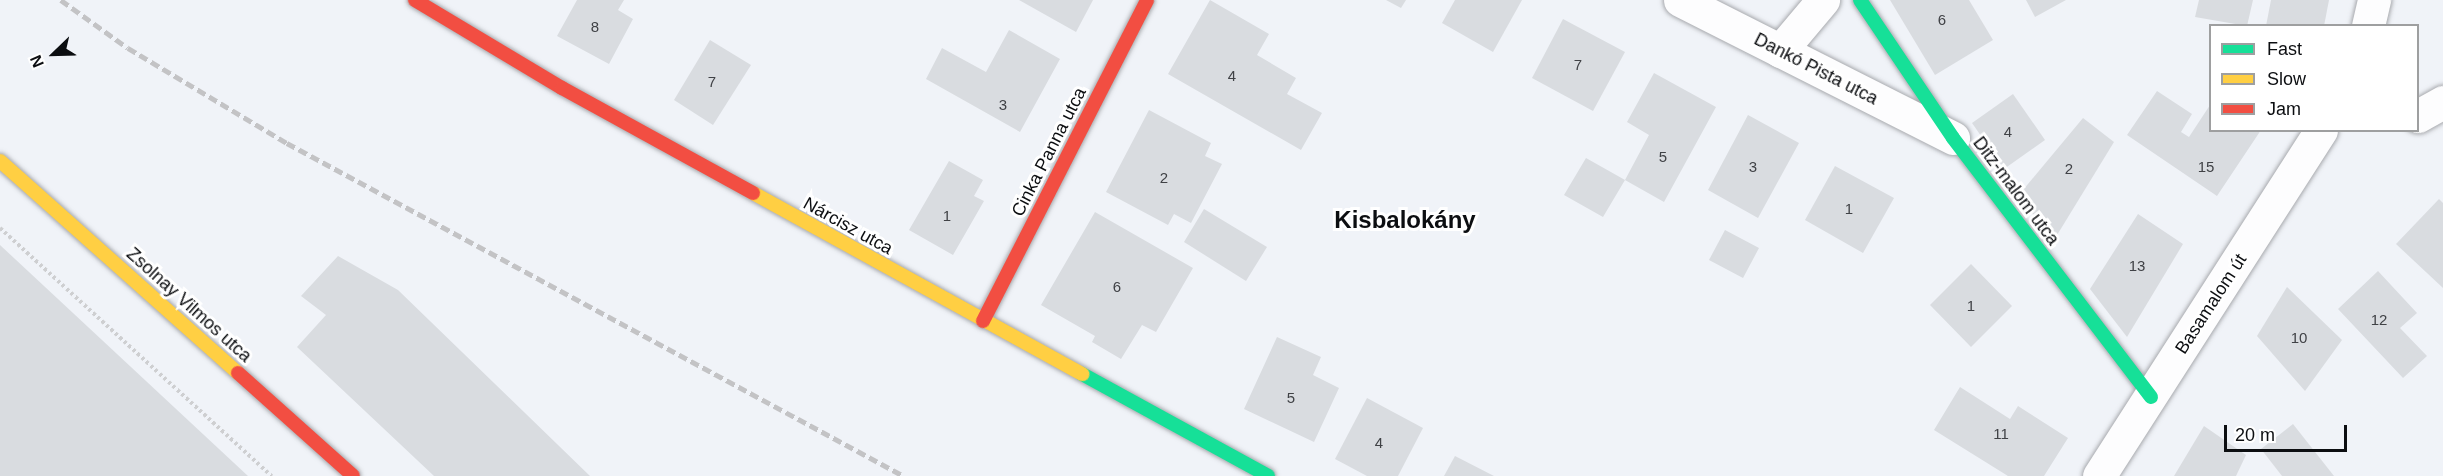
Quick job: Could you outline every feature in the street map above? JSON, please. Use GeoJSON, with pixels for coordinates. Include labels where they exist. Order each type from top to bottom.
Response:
{"type":"FeatureCollection","features":[{"type":"Feature","properties":{"kind":"street","name":"Nárcisz utca"},"geometry":{"type":"LineString","coordinates":[[415,0],[562,88],[1268,476]]}},
{"type":"Feature","properties":{"kind":"street","name":"Cinka Panna utca"},"geometry":{"type":"LineString","coordinates":[[983,321],[1147,0]]}},
{"type":"Feature","properties":{"kind":"street","name":"Dankó Pista utca"},"geometry":{"type":"LineString","coordinates":[[1680,0],[1953,138]]}},
{"type":"Feature","properties":{"kind":"street"},"geometry":{"type":"LineString","coordinates":[[1780,51],[1822,0]]}},
{"type":"Feature","properties":{"kind":"street","name":"Ditz-malom utca"},"geometry":{"type":"LineString","coordinates":[[1860,0],[1953,138],[2151,397]]}},
{"type":"Feature","properties":{"kind":"street"},"geometry":{"type":"LineString","coordinates":[[2368,24],[2374,0]]}},
{"type":"Feature","properties":{"kind":"street"},"geometry":{"type":"LineString","coordinates":[[2419,116],[2443,102]]}},
{"type":"Feature","properties":{"kind":"street","name":"Basamalom út"},"geometry":{"type":"LineString","coordinates":[[2098,476],[2327,132]]}},
{"type":"Feature","properties":{"kind":"street","name":"Zsolnay Vilmos utca"},"geometry":{"type":"LineString","coordinates":[[0,161],[353,476]]}},
{"type":"Feature","properties":{"kind":"path"},"geometry":{"type":"LineString","coordinates":[[0,228],[272,476]]}},
{"type":"Feature","properties":{"kind":"building"},"geometry":{"type":"Polygon","coordinates":[[[577,0],[624,0],[618,10],[633,19],[609,64],[557,36],[577,0]]]}},
{"type":"Feature","properties":{"kind":"building"},"geometry":{"type":"Polygon","coordinates":[[[1019,0],[1093,0],[1076,32],[1019,0]]]}},
{"type":"Feature","properties":{"kind":"building"},"geometry":{"type":"Polygon","coordinates":[[[1210,0],[1269,34],[1257,55],[1296,78],[1287,94],[1322,113],[1301,150],[1168,74],[1210,0]]]}},
{"type":"Feature","properties":{"kind":"building"},"geometry":{"type":"Polygon","coordinates":[[[1386,0],[1406,0],[1401,8],[1386,0]]]}},
{"type":"Feature","properties":{"kind":"building"},"geometry":{"type":"Polygon","coordinates":[[[1455,0],[1522,0],[1493,52],[1442,23],[1455,0]]]}},
{"type":"Feature","properties":{"kind":"building"},"geometry":{"type":"Polygon","coordinates":[[[1890,0],[1969,0],[1993,40],[1935,75],[1890,0]]]}},
{"type":"Feature","properties":{"kind":"building"},"geometry":{"type":"Polygon","coordinates":[[[2026,0],[2066,0],[2035,17],[2026,0]]]}},
{"type":"Feature","properties":{"kind":"building"},"geometry":{"type":"Polygon","coordinates":[[[2199,0],[2253,0],[2247,24],[2195,17],[2199,0]]]}},
{"type":"Feature","properties":{"kind":"building"},"geometry":{"type":"Polygon","coordinates":[[[2271,0],[2329,0],[2324,24],[2266,24],[2271,0]]]}},
{"type":"Feature","properties":{"kind":"building"},"geometry":{"type":"Polygon","coordinates":[[[1563,19],[1625,52],[1593,111],[1532,78],[1563,19]]]}},
{"type":"Feature","properties":{"kind":"building"},"geometry":{"type":"Polygon","coordinates":[[[1009,30],[1060,59],[1020,132],[926,79],[942,48],[986,72],[1009,30]]]}},
{"type":"Feature","properties":{"kind":"building"},"geometry":{"type":"Polygon","coordinates":[[[710,40],[751,65],[713,125],[674,100],[710,40]]]}},
{"type":"Feature","properties":{"kind":"building"},"geometry":{"type":"Polygon","coordinates":[[[1654,73],[1716,107],[1664,202],[1625,180],[1649,135],[1627,122],[1654,73]]]}},
{"type":"Feature","properties":{"kind":"building"},"geometry":{"type":"Polygon","coordinates":[[[2157,91],[2192,114],[2181,132],[2189,137],[2209,107],[2209,132],[2260,132],[2217,196],[2127,135],[2157,91]]]}},
{"type":"Feature","properties":{"kind":"building"},"geometry":{"type":"Polygon","coordinates":[[[2013,94],[2045,140],[2004,169],[1972,123],[2013,94]]]}},
{"type":"Feature","properties":{"kind":"building"},"geometry":{"type":"Polygon","coordinates":[[[1149,110],[1211,143],[1205,156],[1222,164],[1191,223],[1174,214],[1168,225],[1106,192],[1149,110]]]}},
{"type":"Feature","properties":{"kind":"building"},"geometry":{"type":"Polygon","coordinates":[[[1748,115],[1799,143],[1758,218],[1708,190],[1748,115]]]}},
{"type":"Feature","properties":{"kind":"building"},"geometry":{"type":"Polygon","coordinates":[[[2083,118],[2114,142],[2054,240],[2018,196],[2083,118]]]}},
{"type":"Feature","properties":{"kind":"building"},"geometry":{"type":"Polygon","coordinates":[[[1586,158],[1625,180],[1603,217],[1564,195],[1586,158]]]}},
{"type":"Feature","properties":{"kind":"building"},"geometry":{"type":"Polygon","coordinates":[[[949,161],[983,180],[974,196],[984,201],[953,255],[909,230],[949,161]]]}},
{"type":"Feature","properties":{"kind":"building"},"geometry":{"type":"Polygon","coordinates":[[[1835,166],[1894,198],[1863,253],[1805,220],[1835,166]]]}},
{"type":"Feature","properties":{"kind":"building"},"geometry":{"type":"Polygon","coordinates":[[[2439,199],[2443,203],[2443,288],[2396,244],[2439,199]]]}},
{"type":"Feature","properties":{"kind":"building"},"geometry":{"type":"Polygon","coordinates":[[[1204,209],[1267,247],[1246,281],[1184,242],[1204,209]]]}},
{"type":"Feature","properties":{"kind":"building"},"geometry":{"type":"Polygon","coordinates":[[[1095,212],[1193,268],[1156,332],[1142,325],[1121,359],[1092,342],[1095,336],[1041,305],[1095,212]]]}},
{"type":"Feature","properties":{"kind":"building"},"geometry":{"type":"Polygon","coordinates":[[[2138,214],[2183,244],[2127,337],[2090,289],[2138,214]]]}},
{"type":"Feature","properties":{"kind":"building"},"geometry":{"type":"Polygon","coordinates":[[[1725,230],[1759,248],[1743,278],[1709,260],[1725,230]]]}},
{"type":"Feature","properties":{"kind":"building"},"geometry":{"type":"Polygon","coordinates":[[[0,245],[248,476],[0,476],[0,245]]]}},
{"type":"Feature","properties":{"kind":"building"},"geometry":{"type":"Polygon","coordinates":[[[338,256],[398,290],[590,476],[434,476],[297,347],[326,315],[301,296],[338,256]]]}},
{"type":"Feature","properties":{"kind":"building"},"geometry":{"type":"Polygon","coordinates":[[[1971,264],[2012,306],[1971,347],[1930,305],[1971,264]]]}},
{"type":"Feature","properties":{"kind":"building"},"geometry":{"type":"Polygon","coordinates":[[[2378,271],[2417,313],[2400,328],[2427,356],[2403,378],[2338,309],[2378,271]]]}},
{"type":"Feature","properties":{"kind":"building"},"geometry":{"type":"Polygon","coordinates":[[[2287,287],[2342,340],[2305,391],[2257,336],[2287,287]]]}},
{"type":"Feature","properties":{"kind":"building"},"geometry":{"type":"Polygon","coordinates":[[[1277,337],[1321,357],[1313,375],[1339,388],[1314,442],[1244,409],[1277,337]]]}},
{"type":"Feature","properties":{"kind":"building"},"geometry":{"type":"Polygon","coordinates":[[[1960,387],[2010,419],[2018,406],[2068,438],[2044,476],[2008,476],[1934,430],[1960,387]]]}},
{"type":"Feature","properties":{"kind":"building"},"geometry":{"type":"Polygon","coordinates":[[[1367,398],[1423,428],[1398,476],[1367,476],[1335,459],[1367,398]]]}},
{"type":"Feature","properties":{"kind":"building"},"geometry":{"type":"Polygon","coordinates":[[[2293,424],[2334,476],[2282,476],[2261,449],[2293,424]]]}},
{"type":"Feature","properties":{"kind":"building"},"geometry":{"type":"Polygon","coordinates":[[[2204,426],[2246,455],[2236,476],[2174,476],[2204,426]]]}},
{"type":"Feature","properties":{"kind":"building"},"geometry":{"type":"Polygon","coordinates":[[[1455,456],[1494,476],[1444,476],[1455,456]]]}},
{"type":"Feature","properties":{"kind":"railway"},"geometry":{"type":"LineString","coordinates":[[61,0],[128,48],[287,143],[904,476]]}},
{"type":"Feature","properties":{"kind":"traffic: fast"},"geometry":{"type":"LineString","coordinates":[[1860,0],[1953,138],[2151,397]]}},
{"type":"Feature","properties":{"kind":"traffic: fast"},"geometry":{"type":"LineString","coordinates":[[1082,374],[1268,476]]}},
{"type":"Feature","properties":{"kind":"traffic: slow"},"geometry":{"type":"LineString","coordinates":[[0,161],[238,373]]}},
{"type":"Feature","properties":{"kind":"traffic: slow"},"geometry":{"type":"LineString","coordinates":[[753,193],[1082,374]]}},
{"type":"Feature","properties":{"kind":"traffic: jam"},"geometry":{"type":"LineString","coordinates":[[415,0],[562,88],[753,193]]}},
{"type":"Feature","properties":{"kind":"traffic: jam"},"geometry":{"type":"LineString","coordinates":[[983,321],[1147,0]]}},
{"type":"Feature","properties":{"kind":"traffic: jam"},"geometry":{"type":"LineString","coordinates":[[238,373],[353,476]]}},
{"type":"Feature","properties":{"kind":"district","name":"Kisbalokány"},"geometry":{"type":"Point","coordinates":[1405,220]}}]}
